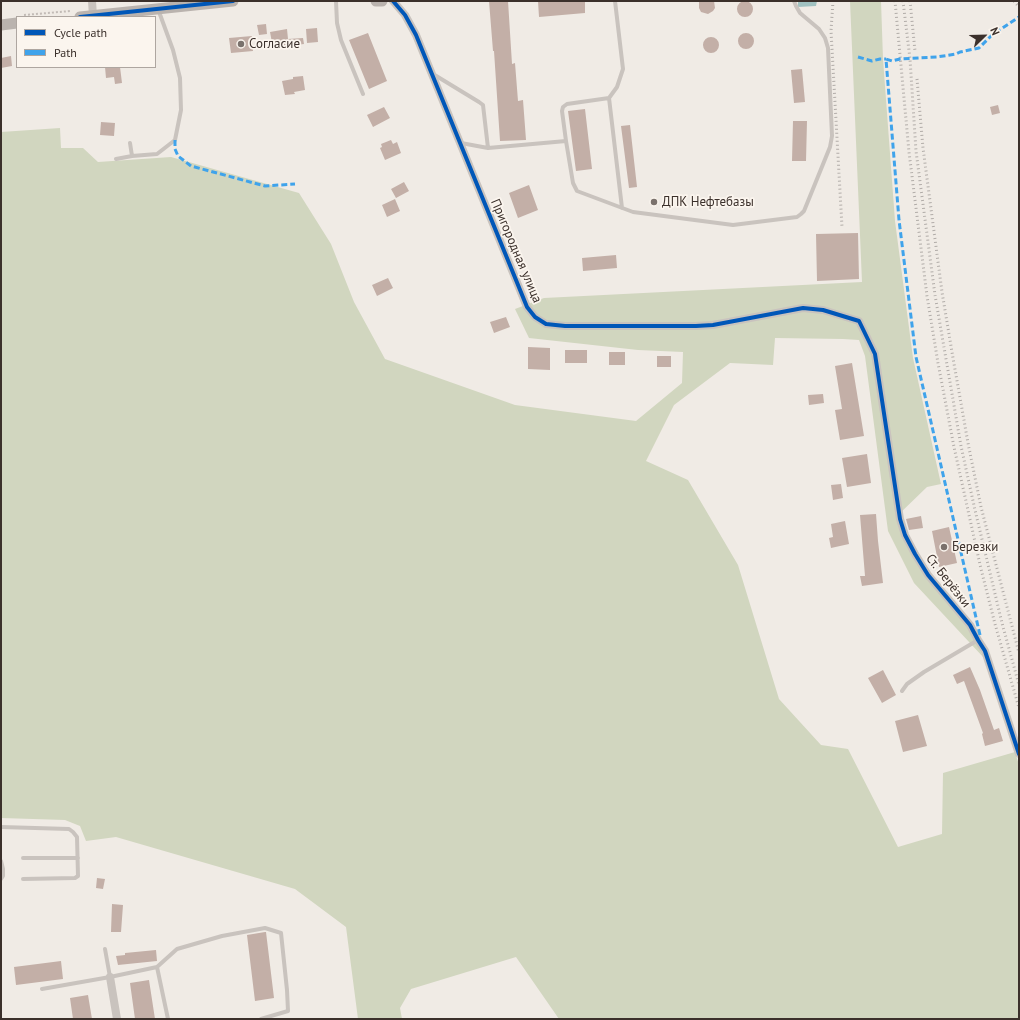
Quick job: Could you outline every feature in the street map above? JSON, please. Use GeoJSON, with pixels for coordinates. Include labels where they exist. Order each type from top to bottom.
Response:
{"type":"FeatureCollection","features":[{"type":"Feature","properties":{"kind":"street"},"geometry":{"type":"LineString","coordinates":[[92,1],[93,16],[198,3],[233,1]]}},
{"type":"Feature","properties":{"kind":"street"},"geometry":{"type":"LineString","coordinates":[[376,1],[382,1]]}},
{"type":"Feature","properties":{"kind":"street","name":"Пригородная улица"},"geometry":{"type":"LineString","coordinates":[[393,1],[405,16],[416,35],[527,307],[535,317],[546,324],[565,326],[696,326],[713,325],[803,308],[823,310],[860,321]]}},
{"type":"Feature","properties":{"kind":"street"},"geometry":{"type":"LineString","coordinates":[[1,25],[16,23]]}},
{"type":"Feature","properties":{"kind":"street","name":"Ст. Берёзки"},"geometry":{"type":"LineString","coordinates":[[860,321],[875,354],[900,519],[905,535],[914,554],[928,575],[970,625],[985,651],[1019,754]]}},
{"type":"Feature","properties":{"kind":"street"},"geometry":{"type":"LineString","coordinates":[[110,977],[117,1019]]}},
{"type":"Feature","properties":{"kind":"lane"},"geometry":{"type":"LineString","coordinates":[[336,1],[337,23],[341,40],[364,94]]}},
{"type":"Feature","properties":{"kind":"lane"},"geometry":{"type":"LineString","coordinates":[[615,1],[623,69],[617,87],[609,98],[622,208]]}},
{"type":"Feature","properties":{"kind":"lane"},"geometry":{"type":"LineString","coordinates":[[609,98],[567,104],[563,107],[562,111],[572,183],[577,191],[633,212],[733,225],[797,217],[804,211],[832,142],[828,48],[825,38],[819,29],[800,12],[794,1]]}},
{"type":"Feature","properties":{"kind":"lane"},"geometry":{"type":"LineString","coordinates":[[116,159],[157,154],[176,140],[182,110],[180,78],[173,50],[158,9]]}},
{"type":"Feature","properties":{"kind":"lane"},"geometry":{"type":"LineString","coordinates":[[433,74],[480,102],[483,106],[488,148]]}},
{"type":"Feature","properties":{"kind":"lane"},"geometry":{"type":"LineString","coordinates":[[461,143],[488,148],[566,141]]}},
{"type":"Feature","properties":{"kind":"lane"},"geometry":{"type":"LineString","coordinates":[[130,143],[132,156]]}},
{"type":"Feature","properties":{"kind":"lane"},"geometry":{"type":"LineString","coordinates":[[902,691],[907,684],[924,672],[978,640]]}},
{"type":"Feature","properties":{"kind":"lane"},"geometry":{"type":"LineString","coordinates":[[1,827],[69,829],[77,837],[78,876],[75,878],[23,879]]}},
{"type":"Feature","properties":{"kind":"lane"},"geometry":{"type":"LineString","coordinates":[[23,858],[78,858]]}},
{"type":"Feature","properties":{"kind":"lane"},"geometry":{"type":"LineString","coordinates":[[1,861],[3,876],[1,879]]}},
{"type":"Feature","properties":{"kind":"lane"},"geometry":{"type":"LineString","coordinates":[[42,989],[110,977],[157,966],[177,949],[222,936],[265,928],[281,933],[288,1011],[261,1019]]}},
{"type":"Feature","properties":{"kind":"lane"},"geometry":{"type":"LineString","coordinates":[[105,950],[110,977]]}},
{"type":"Feature","properties":{"kind":"lane"},"geometry":{"type":"LineString","coordinates":[[157,966],[168,1019]]}},
{"type":"Feature","properties":{"kind":"green space"},"geometry":{"type":"Polygon","coordinates":[[[850,1],[881,1],[883,59],[895,221],[913,358],[941,484],[927,487],[896,517],[903,535],[968,627],[984,658],[914,583],[888,531],[865,356],[859,340],[775,338],[773,365],[730,363],[674,405],[646,461],[688,480],[738,565],[779,699],[821,745],[848,749],[898,847],[942,834],[943,773],[1015,752],[1019,765],[1019,1019],[559,1019],[516,957],[411,989],[400,1008],[402,1019],[358,1019],[346,927],[295,889],[116,837],[86,841],[80,826],[65,820],[1,818],[1,132],[60,128],[61,148],[83,148],[98,162],[171,157],[299,193],[331,244],[354,302],[385,359],[515,405],[636,421],[682,383],[683,352],[638,350],[529,338],[515,309],[544,298],[862,282],[850,1]]]}},
{"type":"Feature","properties":{"kind":"water"},"geometry":{"type":"Polygon","coordinates":[[[798,1],[817,1],[816,6],[798,7],[798,1]]]}},
{"type":"Feature","properties":{"kind":"building"},"geometry":{"type":"Polygon","coordinates":[[[489,1],[508,1],[512,64],[515,63],[518,101],[523,100],[526,140],[500,141],[489,1]]]}},
{"type":"Feature","properties":{"kind":"building"},"geometry":{"type":"Polygon","coordinates":[[[538,1],[585,1],[585,13],[539,17],[538,1]]]}},
{"type":"Feature","properties":{"kind":"building"},"geometry":{"type":"Polygon","coordinates":[[[699,1],[714,1],[715,8],[708,14],[701,12],[699,8],[699,1]]]}},
{"type":"Feature","properties":{"kind":"building"},"geometry":{"type":"Polygon","coordinates":[[[745,1],[751,3],[753,9],[751,15],[745,17],[739,15],[737,9],[739,3],[745,1]]]}},
{"type":"Feature","properties":{"kind":"building"},"geometry":{"type":"Polygon","coordinates":[[[266,24],[267,34],[259,35],[257,25],[266,24]]]}},
{"type":"Feature","properties":{"kind":"building"},"geometry":{"type":"Polygon","coordinates":[[[317,28],[318,42],[307,43],[306,29],[317,28]]]}},
{"type":"Feature","properties":{"kind":"building"},"geometry":{"type":"Polygon","coordinates":[[[287,29],[288,39],[303,38],[304,44],[273,48],[270,32],[287,29]]]}},
{"type":"Feature","properties":{"kind":"building"},"geometry":{"type":"Polygon","coordinates":[[[368,33],[387,81],[369,89],[349,40],[368,33]]]}},
{"type":"Feature","properties":{"kind":"building"},"geometry":{"type":"Polygon","coordinates":[[[743,33],[749,33],[754,38],[752,47],[749,49],[743,49],[738,44],[738,38],[743,33]]]}},
{"type":"Feature","properties":{"kind":"building","name":"Согласие"},"geometry":{"type":"Polygon","coordinates":[[[252,36],[253,51],[231,53],[229,38],[252,36]]]}},
{"type":"Feature","properties":{"kind":"building"},"geometry":{"type":"Polygon","coordinates":[[[708,37],[714,37],[719,42],[717,51],[714,53],[708,53],[703,48],[703,42],[708,37]]]}},
{"type":"Feature","properties":{"kind":"building"},"geometry":{"type":"Polygon","coordinates":[[[11,56],[12,66],[1,68],[1,58],[11,56]]]}},
{"type":"Feature","properties":{"kind":"building"},"geometry":{"type":"Polygon","coordinates":[[[105,68],[120,68],[122,83],[115,84],[114,77],[106,78],[105,68]]]}},
{"type":"Feature","properties":{"kind":"building"},"geometry":{"type":"Polygon","coordinates":[[[802,69],[805,102],[794,103],[791,70],[802,69]]]}},
{"type":"Feature","properties":{"kind":"building"},"geometry":{"type":"Polygon","coordinates":[[[303,76],[305,90],[294,92],[295,94],[285,95],[282,81],[293,79],[293,77],[303,76]]]}},
{"type":"Feature","properties":{"kind":"building"},"geometry":{"type":"Polygon","coordinates":[[[998,105],[1000,113],[992,115],[990,107],[998,105]]]}},
{"type":"Feature","properties":{"kind":"building"},"geometry":{"type":"Polygon","coordinates":[[[384,107],[390,118],[373,127],[367,115],[384,107]]]}},
{"type":"Feature","properties":{"kind":"building"},"geometry":{"type":"Polygon","coordinates":[[[585,109],[592,169],[576,171],[568,111],[585,109]]]}},
{"type":"Feature","properties":{"kind":"building"},"geometry":{"type":"Polygon","coordinates":[[[793,121],[807,121],[806,161],[792,161],[793,121]]]}},
{"type":"Feature","properties":{"kind":"building"},"geometry":{"type":"Polygon","coordinates":[[[101,122],[115,123],[114,136],[100,135],[101,122]]]}},
{"type":"Feature","properties":{"kind":"building"},"geometry":{"type":"Polygon","coordinates":[[[630,125],[637,187],[629,188],[621,126],[630,125]]]}},
{"type":"Feature","properties":{"kind":"building"},"geometry":{"type":"Polygon","coordinates":[[[391,140],[393,144],[397,142],[401,153],[385,160],[380,148],[382,147],[381,144],[391,140]]]}},
{"type":"Feature","properties":{"kind":"building"},"geometry":{"type":"Polygon","coordinates":[[[404,182],[409,191],[396,198],[391,189],[404,182]]]}},
{"type":"Feature","properties":{"kind":"building"},"geometry":{"type":"Polygon","coordinates":[[[529,185],[538,210],[518,218],[509,193],[529,185]]]}},
{"type":"Feature","properties":{"kind":"building"},"geometry":{"type":"Polygon","coordinates":[[[395,199],[400,211],[387,217],[382,205],[395,199]]]}},
{"type":"Feature","properties":{"kind":"building"},"geometry":{"type":"Polygon","coordinates":[[[858,233],[859,279],[817,281],[816,234],[858,233]]]}},
{"type":"Feature","properties":{"kind":"building"},"geometry":{"type":"Polygon","coordinates":[[[616,255],[617,268],[583,271],[582,258],[616,255]]]}},
{"type":"Feature","properties":{"kind":"building"},"geometry":{"type":"Polygon","coordinates":[[[388,278],[393,288],[377,296],[372,285],[388,278]]]}},
{"type":"Feature","properties":{"kind":"building"},"geometry":{"type":"Polygon","coordinates":[[[506,317],[510,327],[494,333],[490,322],[506,317]]]}},
{"type":"Feature","properties":{"kind":"building"},"geometry":{"type":"Polygon","coordinates":[[[528,347],[550,348],[550,370],[528,369],[528,347]]]}},
{"type":"Feature","properties":{"kind":"building"},"geometry":{"type":"Polygon","coordinates":[[[565,350],[587,350],[587,363],[565,363],[565,350]]]}},
{"type":"Feature","properties":{"kind":"building"},"geometry":{"type":"Polygon","coordinates":[[[609,352],[625,352],[625,365],[609,365],[609,352]]]}},
{"type":"Feature","properties":{"kind":"building"},"geometry":{"type":"Polygon","coordinates":[[[657,356],[671,356],[671,367],[657,367],[657,356]]]}},
{"type":"Feature","properties":{"kind":"building"},"geometry":{"type":"Polygon","coordinates":[[[852,363],[864,436],[840,440],[835,410],[842,409],[835,366],[852,363]]]}},
{"type":"Feature","properties":{"kind":"building"},"geometry":{"type":"Polygon","coordinates":[[[823,394],[824,403],[809,405],[808,395],[823,394]]]}},
{"type":"Feature","properties":{"kind":"building"},"geometry":{"type":"Polygon","coordinates":[[[867,454],[871,483],[847,487],[842,458],[867,454]]]}},
{"type":"Feature","properties":{"kind":"building"},"geometry":{"type":"Polygon","coordinates":[[[841,484],[843,498],[833,500],[831,485],[841,484]]]}},
{"type":"Feature","properties":{"kind":"building"},"geometry":{"type":"Polygon","coordinates":[[[876,514],[883,583],[862,586],[860,576],[865,576],[860,515],[876,514]]]}},
{"type":"Feature","properties":{"kind":"building"},"geometry":{"type":"Polygon","coordinates":[[[921,516],[923,528],[909,530],[906,519],[921,516]]]}},
{"type":"Feature","properties":{"kind":"building"},"geometry":{"type":"Polygon","coordinates":[[[845,521],[849,544],[831,548],[829,538],[833,537],[831,524],[845,521]]]}},
{"type":"Feature","properties":{"kind":"building","name":"Березки"},"geometry":{"type":"Polygon","coordinates":[[[949,527],[957,563],[939,567],[932,531],[949,527]]]}},
{"type":"Feature","properties":{"kind":"building"},"geometry":{"type":"Polygon","coordinates":[[[970,667],[994,730],[999,728],[1003,741],[985,746],[983,733],[964,681],[957,684],[953,675],[970,667]]]}},
{"type":"Feature","properties":{"kind":"building"},"geometry":{"type":"Polygon","coordinates":[[[883,670],[896,695],[882,703],[868,678],[883,670]]]}},
{"type":"Feature","properties":{"kind":"building"},"geometry":{"type":"Polygon","coordinates":[[[918,715],[927,746],[903,752],[895,721],[918,715]]]}},
{"type":"Feature","properties":{"kind":"building"},"geometry":{"type":"Polygon","coordinates":[[[97,878],[105,879],[103,889],[96,888],[97,878]]]}},
{"type":"Feature","properties":{"kind":"building"},"geometry":{"type":"Polygon","coordinates":[[[112,904],[123,905],[121,932],[111,932],[112,904]]]}},
{"type":"Feature","properties":{"kind":"building"},"geometry":{"type":"Polygon","coordinates":[[[266,932],[274,998],[255,1001],[247,935],[266,932]]]}},
{"type":"Feature","properties":{"kind":"building"},"geometry":{"type":"Polygon","coordinates":[[[156,950],[157,961],[118,965],[116,956],[125,955],[125,953],[156,950]]]}},
{"type":"Feature","properties":{"kind":"building"},"geometry":{"type":"Polygon","coordinates":[[[61,961],[63,979],[16,985],[14,967],[61,961]]]}},
{"type":"Feature","properties":{"kind":"building"},"geometry":{"type":"Polygon","coordinates":[[[149,980],[155,1019],[135,1019],[130,983],[149,980]]]}},
{"type":"Feature","properties":{"kind":"building"},"geometry":{"type":"Polygon","coordinates":[[[88,995],[92,1019],[73,1019],[70,998],[88,995]]]}},
{"type":"Feature","properties":{"kind":"railway"},"geometry":{"type":"LineString","coordinates":[[833,1],[831,31],[842,227]]}},
{"type":"Feature","properties":{"kind":"railway"},"geometry":{"type":"LineString","coordinates":[[895,1],[909,152],[927,296],[938,363],[954,447],[981,569],[1019,708]]}},
{"type":"Feature","properties":{"kind":"railway"},"geometry":{"type":"LineString","coordinates":[[903,1],[910,59],[916,151],[935,295],[961,446],[1002,623],[1019,685]]}},
{"type":"Feature","properties":{"kind":"railway"},"geometry":{"type":"LineString","coordinates":[[910,1],[915,51]]}},
{"type":"Feature","properties":{"kind":"railway"},"geometry":{"type":"LineString","coordinates":[[1014,1],[1019,7]]}},
{"type":"Feature","properties":{"kind":"railway"},"geometry":{"type":"LineString","coordinates":[[917,79],[923,148],[942,292],[968,443],[981,507],[1019,653]]}},
{"type":"Feature","properties":{"kind":"marked path"},"geometry":{"type":"LineString","coordinates":[[980,635],[916,357],[899,220],[886,59],[892,61],[900,59],[937,57],[979,48],[992,35],[1019,17]]}},
{"type":"Feature","properties":{"kind":"marked path"},"geometry":{"type":"LineString","coordinates":[[858,57],[872,61],[886,59]]}},
{"type":"Feature","properties":{"kind":"marked path"},"geometry":{"type":"LineString","coordinates":[[175,140],[175,149],[178,156],[191,166],[265,186],[295,184]]}},
{"type":"Feature","properties":{"kind":"cycle path"},"geometry":{"type":"LineString","coordinates":[[90,16],[233,1]]}},
{"type":"Feature","properties":{"kind":"cycle path"},"geometry":{"type":"LineString","coordinates":[[393,1],[405,15],[416,35],[527,307],[535,317],[546,324],[565,326],[696,326],[713,325],[803,308],[823,310],[859,321],[875,354],[900,519],[905,535],[928,575],[970,625],[985,651],[1019,754]]}},
{"type":"Feature","properties":{"kind":"place","name":"Согласие"},"geometry":{"type":"Point","coordinates":[241,44]}},
{"type":"Feature","properties":{"kind":"place","name":"ДПК Нефтебазы"},"geometry":{"type":"Point","coordinates":[654,202]}},
{"type":"Feature","properties":{"kind":"place","name":"Березки"},"geometry":{"type":"Point","coordinates":[944,547]}}]}
